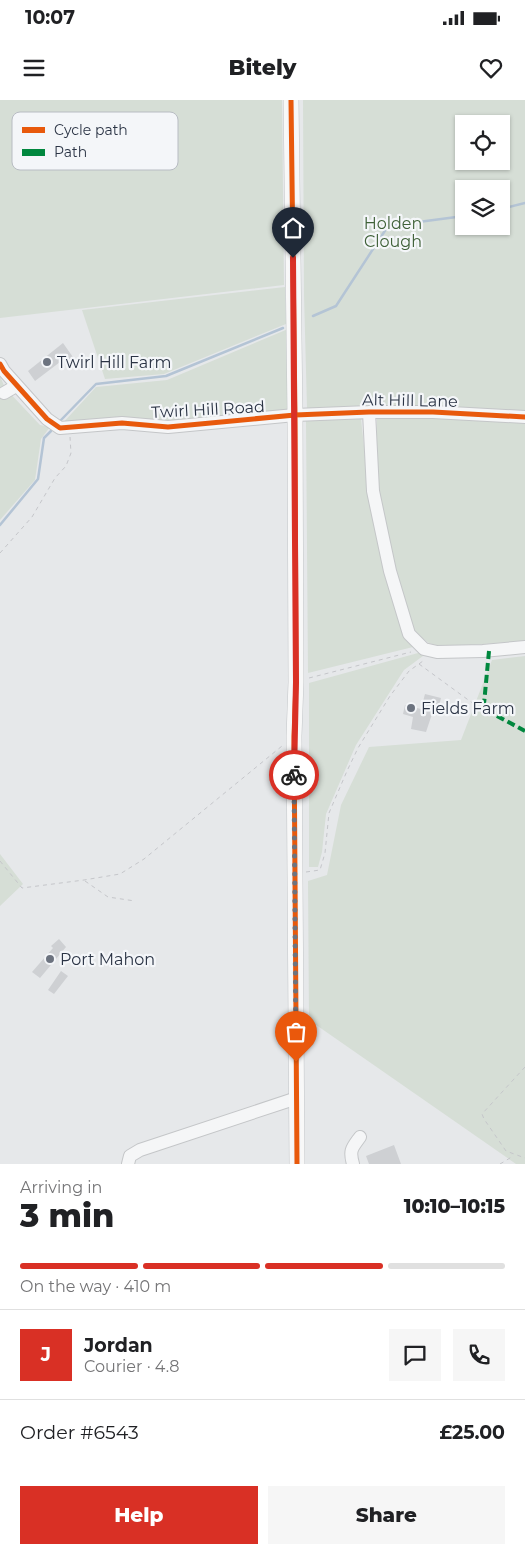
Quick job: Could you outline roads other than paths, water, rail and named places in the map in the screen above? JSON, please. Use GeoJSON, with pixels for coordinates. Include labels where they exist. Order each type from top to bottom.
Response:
{"type":"FeatureCollection","features":[{"type":"Feature","properties":{"kind":"main road"},"geometry":{"type":"LineString","coordinates":[[291,100],[295,415],[296,682],[294,736],[297,1164]]}},
{"type":"Feature","properties":{"kind":"street"},"geometry":{"type":"LineString","coordinates":[[0,364],[16,386],[4,393]]}},
{"type":"Feature","properties":{"kind":"street","name":"Twirl Hill Road"},"geometry":{"type":"LineString","coordinates":[[16,386],[47,418],[60,428],[122,423],[168,427],[295,415]]}},
{"type":"Feature","properties":{"kind":"street"},"geometry":{"type":"LineString","coordinates":[[369,412],[372,490],[390,572],[410,634],[430,651],[483,651],[525,647]]}},
{"type":"Feature","properties":{"kind":"street","name":"Alt Hill Lane"},"geometry":{"type":"LineString","coordinates":[[295,415],[433,412],[525,417]]}},
{"type":"Feature","properties":{"kind":"street"},"geometry":{"type":"LineString","coordinates":[[128,1164],[130,1156],[140,1150],[297,1098]]}},
{"type":"Feature","properties":{"kind":"street"},"geometry":{"type":"LineString","coordinates":[[353,1164],[351,1150],[360,1137]]}},
{"type":"Feature","properties":{"kind":"waterway"},"geometry":{"type":"LineString","coordinates":[[510,207],[525,203]]}},
{"type":"Feature","properties":{"kind":"waterway"},"geometry":{"type":"LineString","coordinates":[[313,316],[336,306],[388,226],[455,217]]}},
{"type":"Feature","properties":{"kind":"waterway"},"geometry":{"type":"LineString","coordinates":[[61,420],[96,384],[166,376],[283,328]]}},
{"type":"Feature","properties":{"kind":"waterway"},"geometry":{"type":"LineString","coordinates":[[0,525],[38,479],[44,438],[51,431]]}},
{"type":"Feature","properties":{"kind":"place","name":"Twirl Hill Farm"},"geometry":{"type":"Point","coordinates":[47,362]}},
{"type":"Feature","properties":{"kind":"place","name":"Fields Farm"},"geometry":{"type":"Point","coordinates":[411,708]}},
{"type":"Feature","properties":{"kind":"place","name":"Port Mahon"},"geometry":{"type":"Point","coordinates":[50,959]}},
{"type":"Feature","properties":{"kind":"park label","name":"Holden Clough"},"geometry":{"type":"Point","coordinates":[393,232]}}]}
